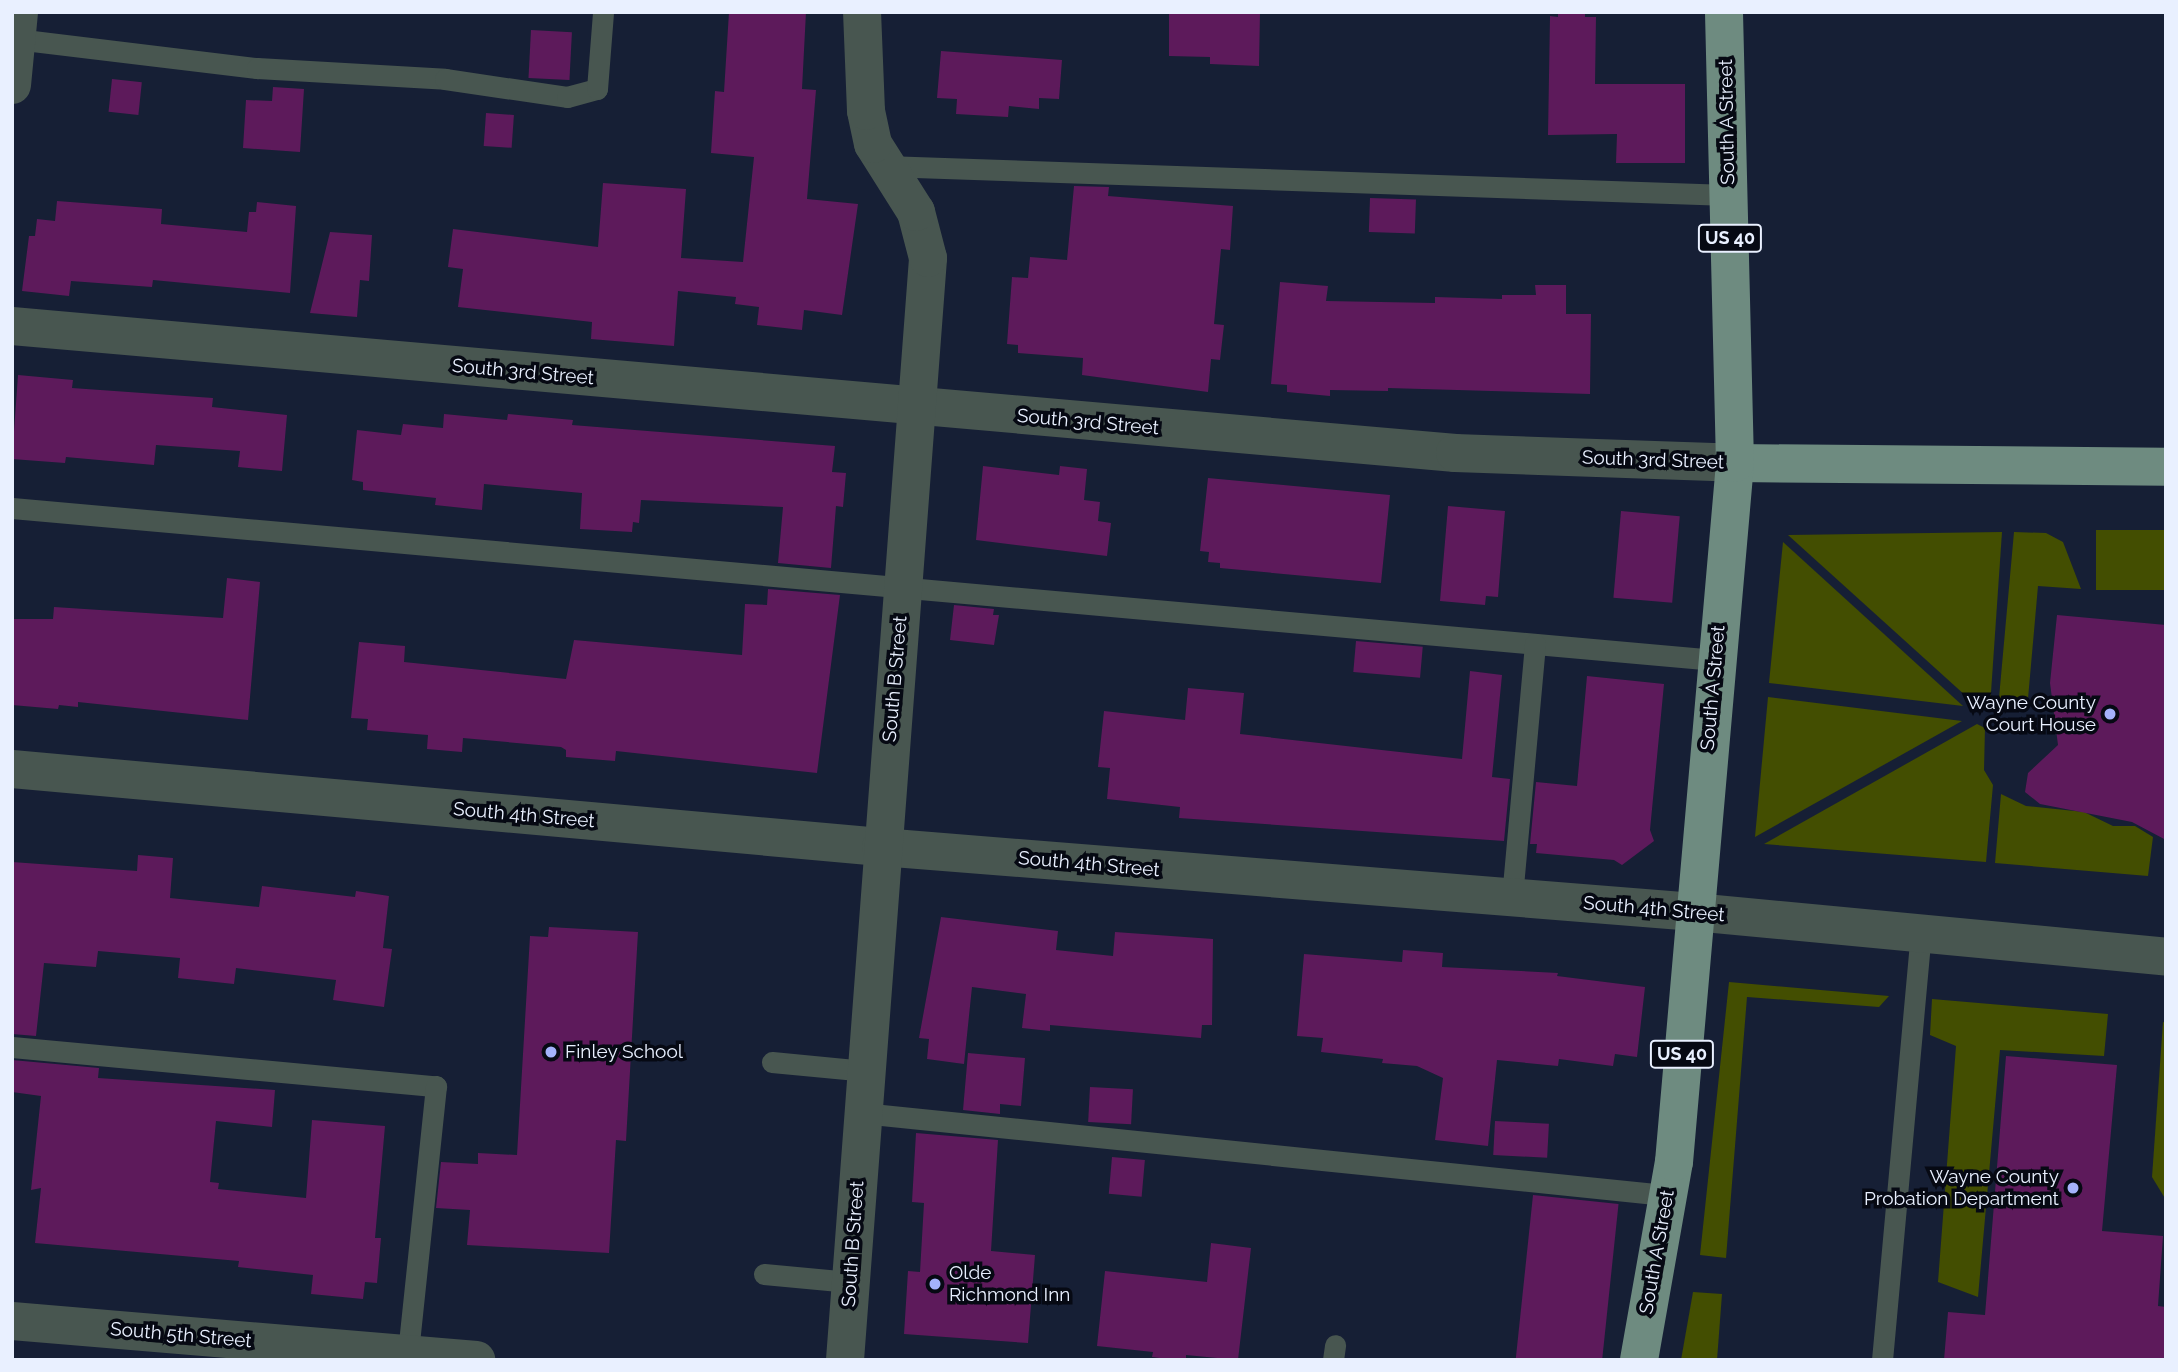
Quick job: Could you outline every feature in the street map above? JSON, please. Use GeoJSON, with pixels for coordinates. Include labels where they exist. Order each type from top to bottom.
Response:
{"type":"FeatureCollection","features":[{"type":"Feature","properties":{"kind":"main road","name":"South A Street"},"geometry":{"type":"LineString","coordinates":[[1639,1360],[1665,1195],[1674,1162],[1715,660],[1735,463],[1724,12]]}},
{"type":"Feature","properties":{"kind":"main road","name":"South 3rd Street"},"geometry":{"type":"LineString","coordinates":[[1735,463],[2166,467]]}},
{"type":"Feature","properties":{"kind":"street","name":"South B Street"},"geometry":{"type":"LineString","coordinates":[[845,1360],[881,847],[928,258],[924,232],[873,144],[866,111],[862,12]]}},
{"type":"Feature","properties":{"kind":"street"},"geometry":{"type":"LineString","coordinates":[[12,85],[18,26]]}},
{"type":"Feature","properties":{"kind":"street","name":"South 3rd Street"},"geometry":{"type":"LineString","coordinates":[[12,326],[917,408],[1455,453],[1735,463]]}},
{"type":"Feature","properties":{"kind":"street","name":"South 4th Street"},"geometry":{"type":"LineString","coordinates":[[12,769],[881,847],[1694,912],[2166,957]]}},
{"type":"Feature","properties":{"kind":"street","name":"South 5th Street"},"geometry":{"type":"LineString","coordinates":[[12,1321],[476,1360]]}},
{"type":"Feature","properties":{"kind":"lane"},"geometry":{"type":"LineString","coordinates":[[18,26],[257,68],[445,79],[567,97],[597,89],[603,12]]}},
{"type":"Feature","properties":{"kind":"lane"},"geometry":{"type":"LineString","coordinates":[[885,166],[1729,195]]}},
{"type":"Feature","properties":{"kind":"lane"},"geometry":{"type":"LineString","coordinates":[[12,508],[902,590],[1715,660]]}},
{"type":"Feature","properties":{"kind":"lane"},"geometry":{"type":"LineString","coordinates":[[1512,897],[1535,644]]}},
{"type":"Feature","properties":{"kind":"lane"},"geometry":{"type":"LineString","coordinates":[[1882,1360],[1921,934]]}},
{"type":"Feature","properties":{"kind":"lane"},"geometry":{"type":"LineString","coordinates":[[12,1047],[436,1087],[408,1354]]}},
{"type":"Feature","properties":{"kind":"lane"},"geometry":{"type":"LineString","coordinates":[[772,1062],[865,1071]]}},
{"type":"Feature","properties":{"kind":"lane"},"geometry":{"type":"LineString","coordinates":[[862,1113],[1665,1195]]}},
{"type":"Feature","properties":{"kind":"lane"},"geometry":{"type":"LineString","coordinates":[[764,1273],[850,1282]]}},
{"type":"Feature","properties":{"kind":"green space"},"geometry":{"type":"Polygon","coordinates":[[[2096,530],[2166,530],[2166,590],[2096,590],[2096,530]]]}},
{"type":"Feature","properties":{"kind":"green space"},"geometry":{"type":"Polygon","coordinates":[[[2002,532],[1990,707],[1977,706],[1788,535],[2002,532]]]}},
{"type":"Feature","properties":{"kind":"green space"},"geometry":{"type":"Polygon","coordinates":[[[2014,532],[2046,533],[2063,542],[2081,589],[2038,586],[2027,710],[1998,709],[2014,532]]]}},
{"type":"Feature","properties":{"kind":"green space"},"geometry":{"type":"Polygon","coordinates":[[[1783,542],[1963,706],[1769,683],[1783,542]]]}},
{"type":"Feature","properties":{"kind":"green space"},"geometry":{"type":"Polygon","coordinates":[[[1768,697],[1962,721],[1755,837],[1768,697]]]}},
{"type":"Feature","properties":{"kind":"green space"},"geometry":{"type":"Polygon","coordinates":[[[1977,724],[1985,728],[1984,770],[1993,785],[1986,862],[1764,844],[1977,724]]]}},
{"type":"Feature","properties":{"kind":"green space"},"geometry":{"type":"Polygon","coordinates":[[[2001,794],[2026,806],[2084,812],[2113,826],[2135,826],[2153,837],[2148,876],[1995,863],[2001,794]]]}},
{"type":"Feature","properties":{"kind":"green space"},"geometry":{"type":"Polygon","coordinates":[[[1729,982],[1889,996],[1879,1007],[1747,997],[1726,1258],[1700,1255],[1729,982]]]}},
{"type":"Feature","properties":{"kind":"green space"},"geometry":{"type":"Polygon","coordinates":[[[1932,999],[2108,1014],[2104,1056],[2000,1050],[1978,1297],[1938,1282],[1956,1046],[1930,1035],[1932,999]]]}},
{"type":"Feature","properties":{"kind":"green space"},"geometry":{"type":"Polygon","coordinates":[[[2163,1022],[2166,1023],[2166,1200],[2152,1177],[2163,1022]]]}},
{"type":"Feature","properties":{"kind":"green space"},"geometry":{"type":"Polygon","coordinates":[[[1693,1292],[1722,1294],[1717,1360],[1681,1360],[1693,1292]]]}},
{"type":"Feature","properties":{"kind":"building"},"geometry":{"type":"Polygon","coordinates":[[[729,12],[806,12],[802,89],[816,90],[807,199],[858,204],[842,315],[804,310],[802,330],[757,325],[759,307],[735,304],[736,297],[678,291],[674,346],[591,339],[592,322],[458,307],[463,269],[448,267],[453,229],[598,247],[603,183],[686,189],[681,258],[743,262],[754,157],[711,153],[715,91],[724,92],[729,12]]]}},
{"type":"Feature","properties":{"kind":"building"},"geometry":{"type":"Polygon","coordinates":[[[1169,12],[1260,12],[1259,66],[1210,64],[1210,57],[1169,56],[1169,12]]]}},
{"type":"Feature","properties":{"kind":"building"},"geometry":{"type":"Polygon","coordinates":[[[1558,12],[1585,12],[1585,17],[1596,17],[1595,84],[1685,84],[1685,163],[1616,163],[1617,134],[1548,135],[1550,16],[1558,17],[1558,12]]]}},
{"type":"Feature","properties":{"kind":"building"},"geometry":{"type":"Polygon","coordinates":[[[531,30],[572,32],[569,80],[528,78],[531,30]]]}},
{"type":"Feature","properties":{"kind":"building"},"geometry":{"type":"Polygon","coordinates":[[[941,51],[1062,60],[1059,99],[1039,98],[1039,109],[1009,106],[1008,117],[956,114],[957,99],[937,98],[941,51]]]}},
{"type":"Feature","properties":{"kind":"building"},"geometry":{"type":"Polygon","coordinates":[[[112,79],[142,82],[138,115],[109,112],[112,79]]]}},
{"type":"Feature","properties":{"kind":"building"},"geometry":{"type":"Polygon","coordinates":[[[273,87],[304,89],[300,152],[243,148],[246,100],[272,101],[273,87]]]}},
{"type":"Feature","properties":{"kind":"building"},"geometry":{"type":"Polygon","coordinates":[[[486,113],[514,115],[512,148],[484,146],[486,113]]]}},
{"type":"Feature","properties":{"kind":"building"},"geometry":{"type":"Polygon","coordinates":[[[1074,186],[1109,187],[1108,196],[1233,206],[1230,250],[1221,249],[1214,324],[1224,325],[1220,360],[1211,359],[1208,392],[1082,375],[1083,358],[1018,353],[1018,345],[1007,344],[1012,277],[1028,278],[1030,257],[1067,260],[1074,186]]]}},
{"type":"Feature","properties":{"kind":"building"},"geometry":{"type":"Polygon","coordinates":[[[1370,198],[1416,200],[1415,234],[1369,232],[1370,198]]]}},
{"type":"Feature","properties":{"kind":"building"},"geometry":{"type":"Polygon","coordinates":[[[57,201],[162,209],[161,224],[247,232],[249,212],[256,212],[257,202],[296,206],[290,293],[153,280],[152,287],[71,281],[69,296],[22,291],[29,236],[35,236],[37,219],[55,221],[57,201]]]}},
{"type":"Feature","properties":{"kind":"building"},"geometry":{"type":"Polygon","coordinates":[[[330,232],[372,235],[369,281],[360,280],[357,317],[310,313],[330,232]]]}},
{"type":"Feature","properties":{"kind":"building"},"geometry":{"type":"Polygon","coordinates":[[[1280,282],[1328,286],[1326,301],[1435,303],[1435,297],[1502,299],[1502,295],[1536,295],[1535,285],[1566,285],[1566,314],[1591,314],[1590,394],[1388,388],[1388,391],[1330,390],[1330,396],[1287,392],[1287,385],[1271,384],[1280,282]]]}},
{"type":"Feature","properties":{"kind":"building"},"geometry":{"type":"Polygon","coordinates":[[[18,375],[73,380],[72,388],[213,398],[212,407],[287,415],[282,471],[238,467],[240,451],[156,445],[154,465],[66,457],[65,463],[12,459],[18,375]]]}},
{"type":"Feature","properties":{"kind":"building"},"geometry":{"type":"Polygon","coordinates":[[[444,414],[507,420],[508,414],[573,420],[572,425],[835,446],[832,472],[846,473],[843,507],[836,506],[831,568],[778,563],[783,507],[641,500],[639,523],[633,522],[632,532],[580,529],[582,493],[484,484],[482,510],[435,505],[436,498],[363,490],[363,482],[352,480],[357,430],[401,435],[403,424],[443,428],[444,414]]]}},
{"type":"Feature","properties":{"kind":"building"},"geometry":{"type":"Polygon","coordinates":[[[983,466],[1059,475],[1060,466],[1087,469],[1084,500],[1100,502],[1098,521],[1111,523],[1107,556],[976,540],[983,466]]]}},
{"type":"Feature","properties":{"kind":"building"},"geometry":{"type":"Polygon","coordinates":[[[1208,478],[1390,495],[1381,583],[1220,568],[1220,563],[1208,562],[1209,552],[1200,551],[1208,478]]]}},
{"type":"Feature","properties":{"kind":"building"},"geometry":{"type":"Polygon","coordinates":[[[1448,506],[1505,511],[1498,597],[1486,596],[1485,605],[1440,601],[1448,506]]]}},
{"type":"Feature","properties":{"kind":"building"},"geometry":{"type":"Polygon","coordinates":[[[1621,511],[1680,516],[1672,603],[1613,598],[1621,511]]]}},
{"type":"Feature","properties":{"kind":"building"},"geometry":{"type":"Polygon","coordinates":[[[227,578],[260,582],[248,720],[78,702],[78,707],[59,705],[58,709],[12,705],[12,619],[53,619],[54,607],[223,618],[227,578]]]}},
{"type":"Feature","properties":{"kind":"building"},"geometry":{"type":"Polygon","coordinates":[[[768,589],[840,595],[817,773],[616,751],[615,761],[566,757],[566,750],[561,747],[463,738],[462,752],[427,749],[428,735],[367,730],[368,719],[351,718],[359,642],[405,646],[404,662],[566,679],[574,640],[742,655],[745,604],[767,605],[768,589]]]}},
{"type":"Feature","properties":{"kind":"building"},"geometry":{"type":"Polygon","coordinates":[[[954,605],[994,609],[993,615],[999,615],[994,645],[950,640],[954,605]]]}},
{"type":"Feature","properties":{"kind":"building","name":"Wayne County Court House"},"geometry":{"type":"Polygon","coordinates":[[[2057,615],[2166,625],[2166,840],[2132,822],[2040,804],[2025,792],[2028,773],[2058,745],[2050,683],[2057,615]]]}},
{"type":"Feature","properties":{"kind":"building"},"geometry":{"type":"Polygon","coordinates":[[[1356,641],[1423,647],[1420,678],[1353,672],[1356,641]]]}},
{"type":"Feature","properties":{"kind":"building"},"geometry":{"type":"Polygon","coordinates":[[[1470,671],[1502,675],[1492,777],[1510,779],[1504,841],[1179,818],[1180,807],[1107,799],[1110,768],[1098,767],[1104,711],[1185,720],[1188,688],[1244,693],[1240,734],[1462,759],[1470,671]]]}},
{"type":"Feature","properties":{"kind":"building"},"geometry":{"type":"Polygon","coordinates":[[[1587,676],[1664,684],[1650,830],[1654,841],[1622,865],[1614,860],[1536,853],[1537,844],[1530,844],[1536,782],[1577,786],[1587,676]]]}},
{"type":"Feature","properties":{"kind":"building"},"geometry":{"type":"Polygon","coordinates":[[[138,855],[173,858],[170,898],[259,907],[262,886],[355,897],[356,891],[389,896],[383,948],[392,949],[384,1007],[333,1000],[336,980],[236,968],[234,984],[178,978],[180,958],[98,951],[96,967],[44,963],[36,1036],[12,1034],[12,862],[137,871],[138,855]]]}},
{"type":"Feature","properties":{"kind":"building"},"geometry":{"type":"Polygon","coordinates":[[[941,917],[1058,931],[1056,950],[1113,956],[1115,932],[1213,939],[1212,1025],[1202,1025],[1201,1038],[1050,1025],[1050,1031],[1022,1028],[1026,994],[972,987],[964,1064],[927,1059],[929,1039],[919,1038],[941,917]]]}},
{"type":"Feature","properties":{"kind":"building"},"geometry":{"type":"Polygon","coordinates":[[[549,927],[638,932],[626,1141],[616,1140],[609,1253],[467,1245],[470,1210],[436,1208],[441,1162],[478,1164],[478,1153],[517,1155],[530,936],[548,937],[549,927]]]}},
{"type":"Feature","properties":{"kind":"building"},"geometry":{"type":"Polygon","coordinates":[[[1403,950],[1443,953],[1442,967],[1558,973],[1557,976],[1645,987],[1637,1057],[1615,1054],[1613,1066],[1559,1059],[1558,1066],[1497,1060],[1488,1146],[1435,1140],[1443,1078],[1417,1066],[1321,1052],[1323,1038],[1297,1036],[1304,954],[1402,962],[1403,950]]]}},
{"type":"Feature","properties":{"kind":"building"},"geometry":{"type":"Polygon","coordinates":[[[968,1053],[1025,1058],[1021,1106],[1000,1104],[1000,1114],[963,1110],[968,1053]]]}},
{"type":"Feature","properties":{"kind":"building"},"geometry":{"type":"Polygon","coordinates":[[[2006,1056],[2117,1065],[2102,1231],[2163,1236],[2158,1306],[2166,1307],[2166,1360],[1944,1360],[1948,1312],[1985,1315],[2006,1056]]]}},
{"type":"Feature","properties":{"kind":"building"},"geometry":{"type":"Polygon","coordinates":[[[12,1060],[99,1068],[98,1078],[275,1090],[272,1127],[216,1121],[210,1182],[219,1183],[218,1189],[306,1198],[312,1120],[385,1126],[375,1238],[381,1238],[377,1283],[365,1282],[363,1299],[311,1294],[313,1275],[238,1267],[239,1261],[35,1243],[41,1188],[31,1190],[41,1096],[12,1092],[12,1060]]]}},
{"type":"Feature","properties":{"kind":"building"},"geometry":{"type":"Polygon","coordinates":[[[1090,1087],[1133,1089],[1131,1124],[1088,1122],[1090,1087]]]}},
{"type":"Feature","properties":{"kind":"building"},"geometry":{"type":"Polygon","coordinates":[[[1495,1121],[1549,1124],[1547,1158],[1493,1155],[1495,1121]]]}},
{"type":"Feature","properties":{"kind":"building"},"geometry":{"type":"Polygon","coordinates":[[[916,1133],[998,1140],[991,1251],[1035,1255],[1028,1343],[904,1334],[908,1271],[920,1272],[924,1203],[912,1202],[916,1133]]]}},
{"type":"Feature","properties":{"kind":"building"},"geometry":{"type":"Polygon","coordinates":[[[1112,1157],[1145,1160],[1142,1197],[1109,1194],[1112,1157]]]}},
{"type":"Feature","properties":{"kind":"building"},"geometry":{"type":"Polygon","coordinates":[[[1533,1195],[1619,1204],[1602,1360],[1516,1360],[1533,1195]]]}},
{"type":"Feature","properties":{"kind":"building"},"geometry":{"type":"Polygon","coordinates":[[[1211,1243],[1251,1248],[1238,1360],[1186,1355],[1186,1360],[1174,1360],[1152,1357],[1153,1352],[1097,1346],[1105,1271],[1207,1282],[1211,1243]]]}},
{"type":"Feature","properties":{"kind":"place","name":"Wayne County Court House"},"geometry":{"type":"Point","coordinates":[2110,714]}},
{"type":"Feature","properties":{"kind":"place","name":"Finley School"},"geometry":{"type":"Point","coordinates":[551,1052]}},
{"type":"Feature","properties":{"kind":"place","name":"Wayne County Probation Department"},"geometry":{"type":"Point","coordinates":[2073,1188]}},
{"type":"Feature","properties":{"kind":"place","name":"Olde Richmond Inn"},"geometry":{"type":"Point","coordinates":[935,1284]}}]}
